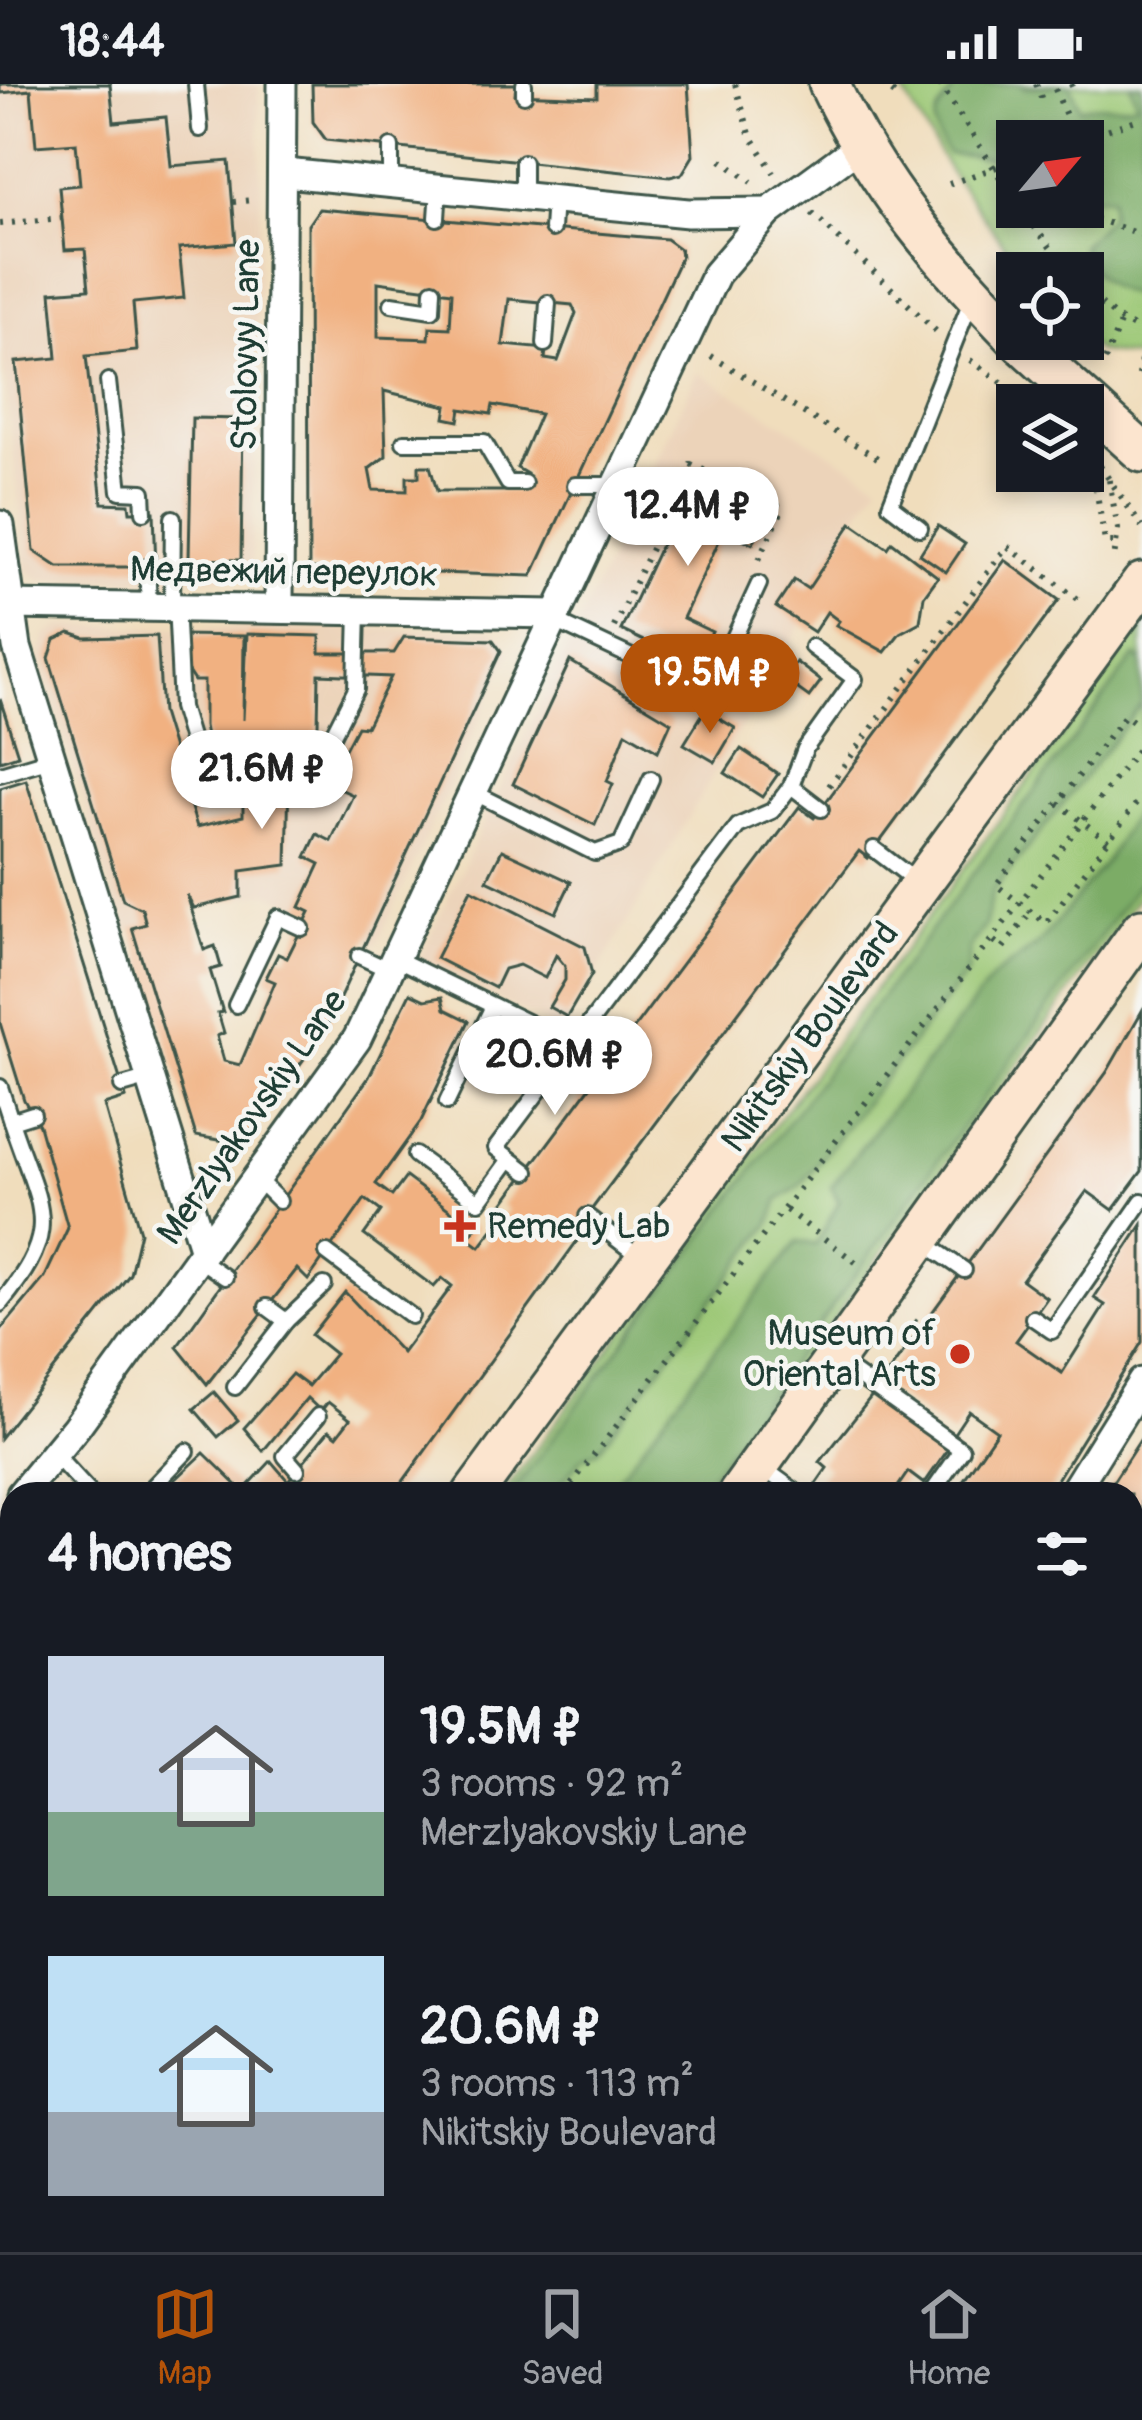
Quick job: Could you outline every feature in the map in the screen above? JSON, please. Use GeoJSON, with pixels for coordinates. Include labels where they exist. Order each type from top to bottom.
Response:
{"type":"FeatureCollection","features":[{"type":"Feature","properties":{"kind":"main road"},"geometry":{"type":"LineString","coordinates":[[829,84],[859,146],[906,218],[996,318]]}},
{"type":"Feature","properties":{"kind":"main road"},"geometry":{"type":"LineString","coordinates":[[1040,360],[1142,452]]}},
{"type":"Feature","properties":{"kind":"main road","name":"Nikitskiy Boulevard"},"geometry":{"type":"LineString","coordinates":[[483,1482],[1142,583]]}},
{"type":"Feature","properties":{"kind":"main road"},"geometry":{"type":"LineString","coordinates":[[749,1480],[1142,929]]}},
{"type":"Feature","properties":{"kind":"street","name":"Stolovyy Lane"},"geometry":{"type":"LineString","coordinates":[[279,607],[282,84]]}},
{"type":"Feature","properties":{"kind":"street","name":"Merzlyakovskiy Lane"},"geometry":{"type":"LineString","coordinates":[[32,1482],[356,1039],[475,793],[698,306],[728,258],[775,199],[859,146]]}},
{"type":"Feature","properties":{"kind":"street"},"geometry":{"type":"LineString","coordinates":[[285,172],[688,213],[775,199]]}},
{"type":"Feature","properties":{"kind":"street"},"geometry":{"type":"LineString","coordinates":[[0,525],[10,605],[51,759],[201,1255]]}},
{"type":"Feature","properties":{"kind":"street","name":"Медвежий переулок"},"geometry":{"type":"LineString","coordinates":[[10,605],[165,604],[554,617]]}},
{"type":"Feature","properties":{"kind":"street"},"geometry":{"type":"LineString","coordinates":[[1080,1482],[1142,1382]]}},
{"type":"Feature","properties":{"kind":"lane"},"geometry":{"type":"LineString","coordinates":[[196,84],[200,129]]}},
{"type":"Feature","properties":{"kind":"lane"},"geometry":{"type":"LineString","coordinates":[[391,147],[391,184]]}},
{"type":"Feature","properties":{"kind":"lane"},"geometry":{"type":"LineString","coordinates":[[523,162],[523,196]]}},
{"type":"Feature","properties":{"kind":"lane"},"geometry":{"type":"LineString","coordinates":[[437,218],[439,188]]}},
{"type":"Feature","properties":{"kind":"lane"},"geometry":{"type":"LineString","coordinates":[[552,229],[554,199]]}},
{"type":"Feature","properties":{"kind":"lane"},"geometry":{"type":"LineString","coordinates":[[392,304],[432,310],[433,290]]}},
{"type":"Feature","properties":{"kind":"lane"},"geometry":{"type":"LineString","coordinates":[[920,528],[890,505],[973,296]]}},
{"type":"Feature","properties":{"kind":"lane"},"geometry":{"type":"LineString","coordinates":[[545,344],[548,303]]}},
{"type":"Feature","properties":{"kind":"lane"},"geometry":{"type":"LineString","coordinates":[[108,381],[120,491],[143,492],[144,512]]}},
{"type":"Feature","properties":{"kind":"lane"},"geometry":{"type":"LineString","coordinates":[[404,442],[484,442],[508,483],[524,483]]}},
{"type":"Feature","properties":{"kind":"lane"},"geometry":{"type":"LineString","coordinates":[[575,484],[616,485]]}},
{"type":"Feature","properties":{"kind":"lane"},"geometry":{"type":"LineString","coordinates":[[173,518],[165,604],[181,707],[196,757]]}},
{"type":"Feature","properties":{"kind":"lane"},"geometry":{"type":"LineString","coordinates":[[147,567],[165,604]]}},
{"type":"Feature","properties":{"kind":"lane"},"geometry":{"type":"LineString","coordinates":[[554,617],[693,686],[715,679],[759,584]]}},
{"type":"Feature","properties":{"kind":"lane"},"geometry":{"type":"LineString","coordinates":[[328,744],[356,689],[358,610]]}},
{"type":"Feature","properties":{"kind":"lane"},"geometry":{"type":"LineString","coordinates":[[527,1172],[496,1148],[738,826],[772,812],[790,787],[805,749],[856,679],[812,646]]}},
{"type":"Feature","properties":{"kind":"lane"},"geometry":{"type":"LineString","coordinates":[[0,774],[51,759]]}},
{"type":"Feature","properties":{"kind":"lane"},"geometry":{"type":"LineString","coordinates":[[475,793],[595,854],[621,844],[651,779]]}},
{"type":"Feature","properties":{"kind":"lane"},"geometry":{"type":"LineString","coordinates":[[790,787],[818,807]]}},
{"type":"Feature","properties":{"kind":"lane"},"geometry":{"type":"LineString","coordinates":[[874,849],[921,885]]}},
{"type":"Feature","properties":{"kind":"lane"},"geometry":{"type":"LineString","coordinates":[[236,1005],[278,917],[302,928]]}},
{"type":"Feature","properties":{"kind":"lane"},"geometry":{"type":"LineString","coordinates":[[359,956],[394,965],[493,1006],[574,1046]]}},
{"type":"Feature","properties":{"kind":"lane"},"geometry":{"type":"LineString","coordinates":[[447,1102],[493,1006]]}},
{"type":"Feature","properties":{"kind":"lane"},"geometry":{"type":"LineString","coordinates":[[122,1086],[150,1078]]}},
{"type":"Feature","properties":{"kind":"lane"},"geometry":{"type":"LineString","coordinates":[[0,1087],[44,1234],[31,1267],[0,1304]]}},
{"type":"Feature","properties":{"kind":"lane"},"geometry":{"type":"LineString","coordinates":[[11,1121],[33,1114]]}},
{"type":"Feature","properties":{"kind":"lane"},"geometry":{"type":"LineString","coordinates":[[416,1156],[479,1202],[510,1159]]}},
{"type":"Feature","properties":{"kind":"lane"},"geometry":{"type":"LineString","coordinates":[[257,1179],[278,1201]]}},
{"type":"Feature","properties":{"kind":"lane"},"geometry":{"type":"LineString","coordinates":[[1033,1318],[1052,1331],[1142,1201]]}},
{"type":"Feature","properties":{"kind":"lane"},"geometry":{"type":"LineString","coordinates":[[587,1216],[645,1260]]}},
{"type":"Feature","properties":{"kind":"lane"},"geometry":{"type":"LineString","coordinates":[[922,1241],[964,1270]]}},
{"type":"Feature","properties":{"kind":"lane"},"geometry":{"type":"LineString","coordinates":[[327,1253],[411,1316]]}},
{"type":"Feature","properties":{"kind":"lane"},"geometry":{"type":"LineString","coordinates":[[201,1255],[225,1277]]}},
{"type":"Feature","properties":{"kind":"lane"},"geometry":{"type":"LineString","coordinates":[[235,1387],[286,1321],[324,1285]]}},
{"type":"Feature","properties":{"kind":"lane"},"geometry":{"type":"LineString","coordinates":[[267,1307],[286,1321]]}},
{"type":"Feature","properties":{"kind":"lane"},"geometry":{"type":"LineString","coordinates":[[836,1360],[962,1450],[939,1482]]}},
{"type":"Feature","properties":{"kind":"lane"},"geometry":{"type":"LineString","coordinates":[[297,1469],[285,1456],[318,1416]]}},
{"type":"Feature","properties":{"kind":"lane"},"geometry":{"type":"LineString","coordinates":[[157,1482],[187,1451]]}},
{"type":"Feature","properties":{"kind":"lane"},"geometry":{"type":"LineString","coordinates":[[55,1456],[80,1482]]}},
{"type":"Feature","properties":{"kind":"path"},"geometry":{"type":"LineString","coordinates":[[736,84],[775,199]]}},
{"type":"Feature","properties":{"kind":"path"},"geometry":{"type":"LineString","coordinates":[[884,84],[898,97]]}},
{"type":"Feature","properties":{"kind":"path"},"geometry":{"type":"LineString","coordinates":[[940,84],[996,173]]}},
{"type":"Feature","properties":{"kind":"path"},"geometry":{"type":"LineString","coordinates":[[1036,84],[1043,103]]}},
{"type":"Feature","properties":{"kind":"path"},"geometry":{"type":"LineString","coordinates":[[1055,89],[1067,120]]}},
{"type":"Feature","properties":{"kind":"path"},"geometry":{"type":"LineString","coordinates":[[1104,131],[1142,118]]}},
{"type":"Feature","properties":{"kind":"path"},"geometry":{"type":"LineString","coordinates":[[721,160],[1005,384]]}},
{"type":"Feature","properties":{"kind":"path"},"geometry":{"type":"LineString","coordinates":[[949,184],[996,168]]}},
{"type":"Feature","properties":{"kind":"path"},"geometry":{"type":"LineString","coordinates":[[233,202],[255,200]]}},
{"type":"Feature","properties":{"kind":"path"},"geometry":{"type":"LineString","coordinates":[[0,224],[62,218]]}},
{"type":"Feature","properties":{"kind":"path"},"geometry":{"type":"LineString","coordinates":[[1104,222],[1142,235]]}},
{"type":"Feature","properties":{"kind":"path"},"geometry":{"type":"LineString","coordinates":[[1035,228],[1054,252]]}},
{"type":"Feature","properties":{"kind":"path"},"geometry":{"type":"LineString","coordinates":[[1104,306],[1142,331]]}},
{"type":"Feature","properties":{"kind":"path"},"geometry":{"type":"LineString","coordinates":[[1105,360],[1121,321]]}},
{"type":"Feature","properties":{"kind":"path"},"geometry":{"type":"LineString","coordinates":[[1139,375],[1142,351]]}},
{"type":"Feature","properties":{"kind":"path"},"geometry":{"type":"LineString","coordinates":[[711,356],[903,473]]}},
{"type":"Feature","properties":{"kind":"path"},"geometry":{"type":"LineString","coordinates":[[606,645],[691,464],[783,508],[758,562],[759,584]]}},
{"type":"Feature","properties":{"kind":"path"},"geometry":{"type":"LineString","coordinates":[[1109,480],[1142,527]]}},
{"type":"Feature","properties":{"kind":"path"},"geometry":{"type":"LineString","coordinates":[[1097,492],[1105,542],[1113,542]]}},
{"type":"Feature","properties":{"kind":"path"},"geometry":{"type":"LineString","coordinates":[[818,807],[1007,546],[1078,599]]}},
{"type":"Feature","properties":{"kind":"path"},"geometry":{"type":"LineString","coordinates":[[1142,728],[1125,715],[996,885],[1046,923],[1142,796]]}},
{"type":"Feature","properties":{"kind":"path"},"geometry":{"type":"LineString","coordinates":[[573,1482],[1142,744]]}},
{"type":"Feature","properties":{"kind":"path"},"geometry":{"type":"LineString","coordinates":[[1058,803],[1108,841]]}},
{"type":"Feature","properties":{"kind":"path"},"geometry":{"type":"LineString","coordinates":[[993,940],[1003,948],[1030,911]]}},
{"type":"Feature","properties":{"kind":"path"},"geometry":{"type":"LineString","coordinates":[[786,1210],[870,1273]]}},
{"type":"Feature","properties":{"kind":"path"},"geometry":{"type":"LineString","coordinates":[[914,1321],[922,1327]]}},
{"type":"Feature","properties":{"kind":"shaded area"},"geometry":{"type":"Polygon","coordinates":[[[0,84],[258,84],[261,187],[251,578],[42,580],[27,571],[0,337],[0,84]]]}},
{"type":"Feature","properties":{"kind":"shaded area"},"geometry":{"type":"Polygon","coordinates":[[[698,372],[879,483],[808,589],[794,580],[777,606],[802,624],[563,1031],[418,961],[698,372]]]}},
{"type":"Feature","properties":{"kind":"shaded area"},"geometry":{"type":"Polygon","coordinates":[[[60,626],[491,630],[504,639],[509,655],[377,944],[268,892],[194,908],[187,895],[192,910],[123,931],[40,659],[45,636],[60,626]]]}},
{"type":"Feature","properties":{"kind":"green space"},"geometry":{"type":"Polygon","coordinates":[[[899,84],[1142,84],[1142,338],[1134,357],[1104,352],[1104,252],[1010,252],[949,170],[899,84]]]}},
{"type":"Feature","properties":{"kind":"green space"},"geometry":{"type":"Polygon","coordinates":[[[948,84],[1021,84],[1023,88],[1070,84],[1080,108],[1137,103],[1130,84],[1142,84],[1142,297],[1104,282],[1104,252],[1083,252],[1081,246],[1104,228],[1110,216],[1111,197],[1104,197],[1104,120],[996,120],[996,159],[948,154],[935,122],[952,93],[948,84]]]}},
{"type":"Feature","properties":{"kind":"green space"},"geometry":{"type":"Polygon","coordinates":[[[1142,627],[1142,892],[716,1482],[512,1482],[1142,627]]]}},
{"type":"Feature","properties":{"kind":"green space"},"geometry":{"type":"Polygon","coordinates":[[[1135,656],[1142,662],[1142,704],[992,893],[985,926],[969,948],[967,973],[800,1186],[779,1200],[770,1224],[598,1450],[583,1457],[562,1482],[520,1482],[1135,656]]]}},
{"type":"Feature","properties":{"kind":"green space"},"geometry":{"type":"Polygon","coordinates":[[[1142,800],[1142,879],[706,1482],[615,1482],[798,1241],[816,1245],[839,1202],[831,1187],[993,977],[1039,944],[1106,861],[1142,800]]]}},
{"type":"Feature","properties":{"kind":"building"},"geometry":{"type":"Polygon","coordinates":[[[0,84],[110,84],[114,122],[166,117],[171,166],[229,161],[236,243],[179,248],[184,298],[133,303],[137,351],[86,356],[102,503],[129,504],[130,512],[154,512],[156,567],[58,567],[34,551],[16,362],[57,358],[51,292],[89,289],[85,249],[65,250],[59,187],[80,185],[76,143],[36,146],[31,90],[0,93],[0,84]]]}},
{"type":"Feature","properties":{"kind":"building"},"geometry":{"type":"Polygon","coordinates":[[[312,84],[516,84],[515,94],[597,97],[597,84],[688,84],[693,156],[682,174],[670,177],[326,140],[313,122],[312,84]]]}},
{"type":"Feature","properties":{"kind":"building"},"geometry":{"type":"Polygon","coordinates":[[[319,209],[666,239],[680,249],[681,257],[532,576],[309,569],[308,225],[319,209]],[[378,282],[378,337],[429,339],[430,327],[450,328],[452,292],[378,282]],[[509,299],[503,345],[546,349],[545,359],[558,361],[576,313],[572,305],[509,299]],[[384,391],[386,456],[369,469],[373,490],[407,491],[407,477],[419,477],[419,466],[430,466],[437,491],[521,491],[527,474],[517,468],[540,414],[493,405],[491,414],[461,409],[459,421],[445,418],[447,406],[384,391]]]}},
{"type":"Feature","properties":{"kind":"building"},"geometry":{"type":"Polygon","coordinates":[[[192,418],[243,419],[241,560],[189,559],[192,418]]]}},
{"type":"Feature","properties":{"kind":"building"},"geometry":{"type":"Polygon","coordinates":[[[693,477],[767,512],[753,544],[724,530],[683,618],[712,632],[696,666],[621,630],[693,477]]]}},
{"type":"Feature","properties":{"kind":"building"},"geometry":{"type":"Polygon","coordinates":[[[852,523],[888,548],[892,542],[938,577],[924,596],[920,622],[900,633],[885,652],[836,625],[839,621],[827,612],[814,632],[776,607],[794,580],[808,589],[852,523]]]}},
{"type":"Feature","properties":{"kind":"building"},"geometry":{"type":"Polygon","coordinates":[[[938,526],[965,544],[946,572],[920,554],[938,526]]]}},
{"type":"Feature","properties":{"kind":"building"},"geometry":{"type":"Polygon","coordinates":[[[1005,560],[1059,600],[868,858],[859,851],[574,1233],[580,1237],[403,1482],[251,1482],[271,1461],[288,1481],[329,1430],[337,1436],[350,1419],[328,1402],[321,1411],[307,1398],[263,1451],[244,1428],[292,1374],[308,1386],[335,1354],[311,1335],[345,1292],[402,1353],[452,1286],[442,1278],[434,1287],[364,1235],[381,1211],[365,1199],[308,1280],[297,1269],[207,1384],[177,1347],[369,1077],[410,993],[425,1000],[442,997],[445,1009],[469,1021],[421,1121],[376,1184],[392,1196],[406,1177],[475,1229],[468,1238],[480,1247],[508,1210],[502,1205],[799,807],[814,818],[1005,560]]]}},
{"type":"Feature","properties":{"kind":"building"},"geometry":{"type":"Polygon","coordinates":[[[70,633],[85,638],[157,636],[162,713],[197,827],[243,816],[243,801],[219,800],[204,726],[204,681],[194,681],[181,661],[181,635],[244,636],[243,720],[247,634],[320,636],[320,653],[394,653],[404,637],[493,640],[501,651],[325,1030],[242,1144],[196,1136],[132,928],[146,924],[142,909],[123,900],[49,658],[55,640],[70,633]],[[319,674],[317,777],[289,776],[287,865],[241,871],[241,897],[194,908],[187,895],[204,950],[215,946],[221,967],[210,970],[223,1012],[218,1013],[224,1033],[217,1036],[224,1061],[240,1065],[275,982],[266,978],[278,954],[287,958],[310,912],[300,907],[320,864],[306,857],[317,834],[331,841],[353,795],[327,783],[357,726],[366,727],[391,677],[319,674]]]}},
{"type":"Feature","properties":{"kind":"building"},"geometry":{"type":"Polygon","coordinates":[[[570,661],[671,722],[658,751],[626,732],[607,781],[613,784],[595,825],[513,784],[570,661]]]}},
{"type":"Feature","properties":{"kind":"building"},"geometry":{"type":"Polygon","coordinates":[[[796,662],[821,681],[809,697],[784,679],[796,662]]]}},
{"type":"Feature","properties":{"kind":"building"},"geometry":{"type":"Polygon","coordinates":[[[0,699],[18,755],[0,761],[0,699]]]}},
{"type":"Feature","properties":{"kind":"building"},"geometry":{"type":"Polygon","coordinates":[[[705,710],[735,728],[715,762],[684,744],[705,710]]]}},
{"type":"Feature","properties":{"kind":"building"},"geometry":{"type":"Polygon","coordinates":[[[741,749],[778,774],[762,797],[725,773],[741,749]]]}},
{"type":"Feature","properties":{"kind":"building"},"geometry":{"type":"Polygon","coordinates":[[[26,780],[126,1098],[104,1105],[140,1232],[130,1274],[0,1438],[0,1331],[45,1277],[68,1228],[39,1125],[24,1100],[0,1023],[0,788],[26,780]]]}},
{"type":"Feature","properties":{"kind":"building"},"geometry":{"type":"Polygon","coordinates":[[[502,850],[571,882],[556,913],[487,880],[502,850]]]}},
{"type":"Feature","properties":{"kind":"building"},"geometry":{"type":"Polygon","coordinates":[[[471,889],[585,947],[592,974],[567,1017],[549,1007],[565,980],[565,966],[556,955],[545,978],[519,965],[504,969],[495,988],[436,958],[471,889]]]}},
{"type":"Feature","properties":{"kind":"building"},"geometry":{"type":"Polygon","coordinates":[[[1142,1011],[1142,1171],[1113,1210],[1087,1191],[1022,1280],[1047,1298],[1016,1341],[1062,1373],[1105,1305],[1094,1298],[1142,1225],[1142,1342],[1055,1482],[962,1482],[997,1431],[969,1411],[953,1435],[880,1384],[1107,1072],[1142,1011]]]}},
{"type":"Feature","properties":{"kind":"building"},"geometry":{"type":"Polygon","coordinates":[[[214,1392],[238,1420],[218,1437],[194,1409],[214,1392]]]}},
{"type":"Feature","properties":{"kind":"building"},"geometry":{"type":"Polygon","coordinates":[[[873,1395],[949,1448],[925,1482],[908,1472],[901,1482],[817,1482],[827,1468],[820,1462],[873,1395]]]}},
{"type":"Feature","properties":{"kind":"building"},"geometry":{"type":"Polygon","coordinates":[[[1142,1437],[1142,1482],[1113,1482],[1142,1437]]]}},
{"type":"Feature","properties":{"kind":"building"},"geometry":{"type":"Polygon","coordinates":[[[204,1453],[234,1482],[173,1482],[204,1453]]]}},
{"type":"Feature","properties":{"kind":"place","name":"Remedy Lab"},"geometry":{"type":"Point","coordinates":[460,1226]}},
{"type":"Feature","properties":{"kind":"place","name":"Museum of Oriental Arts"},"geometry":{"type":"Point","coordinates":[960,1354]}}]}
